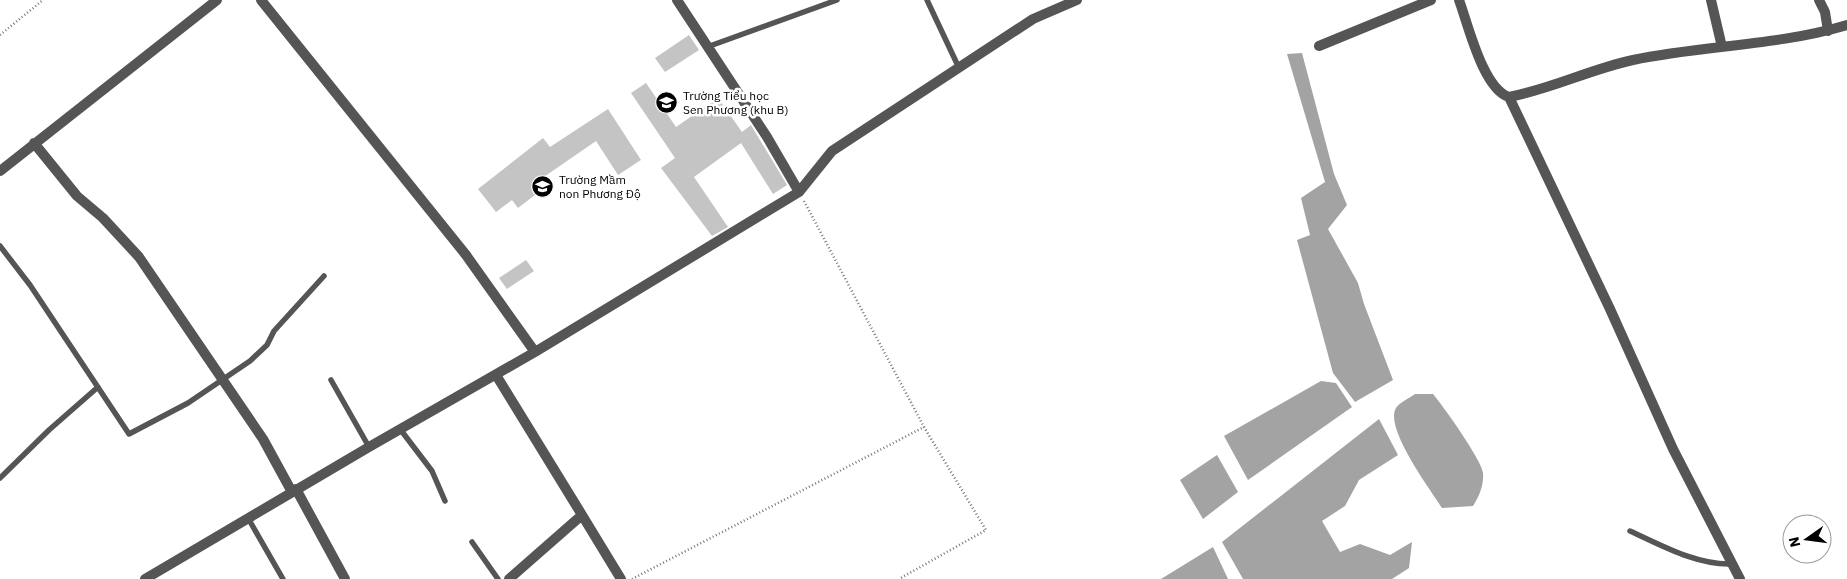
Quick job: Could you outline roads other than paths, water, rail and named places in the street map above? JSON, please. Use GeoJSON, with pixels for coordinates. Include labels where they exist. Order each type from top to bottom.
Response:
{"type":"FeatureCollection","features":[{"type":"Feature","properties":{"kind":"street"},"geometry":{"type":"LineString","coordinates":[[0,171],[217,0]]}},
{"type":"Feature","properties":{"kind":"street"},"geometry":{"type":"LineString","coordinates":[[262,0],[466,255],[535,352]]}},
{"type":"Feature","properties":{"kind":"street"},"geometry":{"type":"LineString","coordinates":[[677,0],[767,138],[799,192]]}},
{"type":"Feature","properties":{"kind":"street"},"geometry":{"type":"LineString","coordinates":[[145,579],[157,576],[294,490],[535,352],[799,192],[832,151],[1033,19],[1077,0]]}},
{"type":"Feature","properties":{"kind":"street"},"geometry":{"type":"LineString","coordinates":[[1319,46],[1431,0]]}},
{"type":"Feature","properties":{"kind":"street"},"geometry":{"type":"LineString","coordinates":[[1459,0],[1489,78],[1502,95],[1509,97],[1630,60],[1678,51],[1722,47],[1828,31],[1847,25]]}},
{"type":"Feature","properties":{"kind":"street"},"geometry":{"type":"LineString","coordinates":[[1711,0],[1722,47]]}},
{"type":"Feature","properties":{"kind":"street"},"geometry":{"type":"LineString","coordinates":[[1819,0],[1825,12],[1828,31]]}},
{"type":"Feature","properties":{"kind":"street"},"geometry":{"type":"LineString","coordinates":[[1509,97],[1610,309],[1673,449],[1740,579]]}},
{"type":"Feature","properties":{"kind":"street"},"geometry":{"type":"LineString","coordinates":[[34,143],[77,196],[104,218],[139,257],[263,439],[346,579]]}},
{"type":"Feature","properties":{"kind":"street"},"geometry":{"type":"LineString","coordinates":[[496,375],[621,579]]}},
{"type":"Feature","properties":{"kind":"street"},"geometry":{"type":"LineString","coordinates":[[509,579],[582,516]]}},
{"type":"Feature","properties":{"kind":"lane"},"geometry":{"type":"LineString","coordinates":[[707,48],[837,0]]}},
{"type":"Feature","properties":{"kind":"lane"},"geometry":{"type":"LineString","coordinates":[[927,0],[959,68]]}},
{"type":"Feature","properties":{"kind":"lane"},"geometry":{"type":"LineString","coordinates":[[0,246],[30,285],[129,434],[188,404],[250,361],[267,345],[274,331],[324,276]]}},
{"type":"Feature","properties":{"kind":"lane"},"geometry":{"type":"LineString","coordinates":[[331,380],[368,447]]}},
{"type":"Feature","properties":{"kind":"lane"},"geometry":{"type":"LineString","coordinates":[[0,478],[49,430],[98,387]]}},
{"type":"Feature","properties":{"kind":"lane"},"geometry":{"type":"LineString","coordinates":[[400,429],[432,472],[445,502]]}},
{"type":"Feature","properties":{"kind":"lane"},"geometry":{"type":"LineString","coordinates":[[248,518],[284,579]]}},
{"type":"Feature","properties":{"kind":"lane"},"geometry":{"type":"LineString","coordinates":[[1630,531],[1692,557],[1720,564],[1731,564]]}},
{"type":"Feature","properties":{"kind":"lane"},"geometry":{"type":"LineString","coordinates":[[472,542],[498,579]]}},
{"type":"Feature","properties":{"kind":"place","name":"Trường Tiểu học Sen Phương (khu B)"},"geometry":{"type":"Point","coordinates":[667,103]}},
{"type":"Feature","properties":{"kind":"place","name":"Trường Mầm non Phương Độ"},"geometry":{"type":"Point","coordinates":[543,187]}}]}
